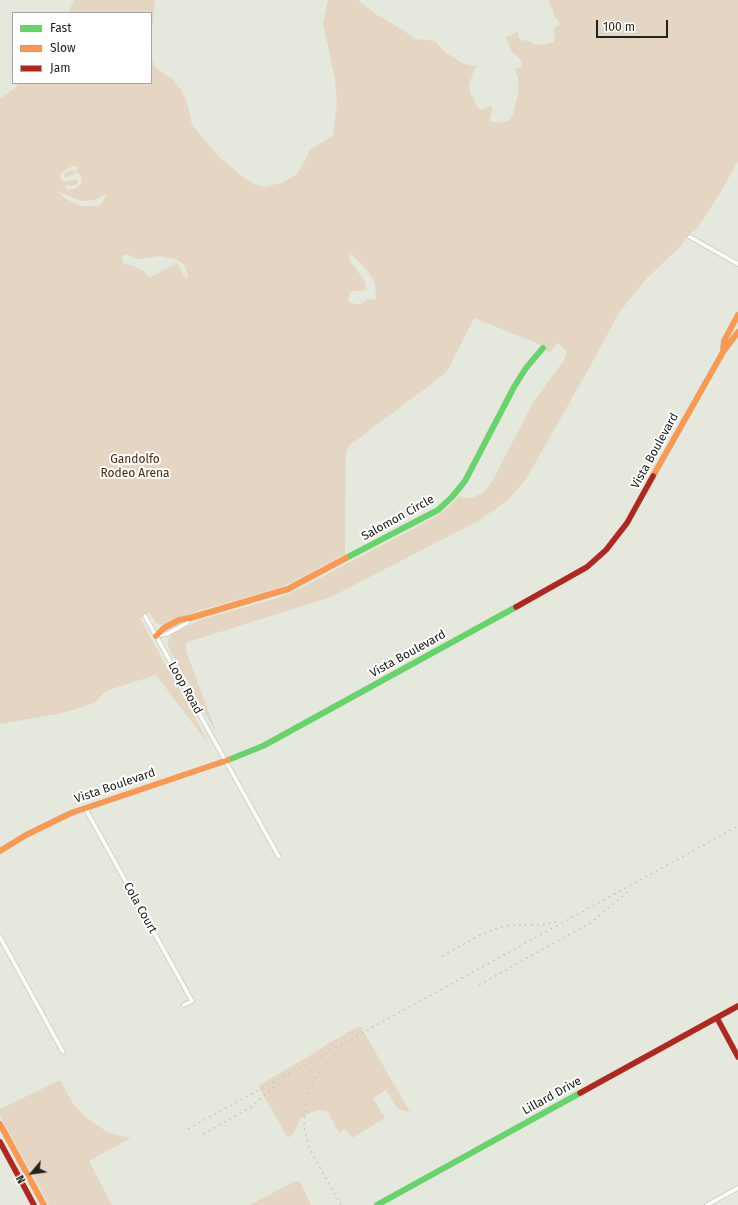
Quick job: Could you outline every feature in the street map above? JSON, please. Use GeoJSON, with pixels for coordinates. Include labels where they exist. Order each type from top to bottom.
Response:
{"type":"FeatureCollection","features":[{"type":"Feature","properties":{"kind":"main road","name":"Vista Boulevard"},"geometry":{"type":"LineString","coordinates":[[723,352],[724,341],[738,315]]}},
{"type":"Feature","properties":{"kind":"main road","name":"Vista Boulevard"},"geometry":{"type":"LineString","coordinates":[[0,850],[50,822],[85,808],[225,761],[263,746],[552,588],[594,562],[610,546],[627,523],[723,352],[738,332]]}},
{"type":"Feature","properties":{"kind":"main road","name":"Salomon Circle"},"geometry":{"type":"LineString","coordinates":[[156,636],[164,628],[179,620],[288,589],[433,513],[452,497],[465,481],[511,392],[526,368],[543,348]]}},
{"type":"Feature","properties":{"kind":"main road","name":"Lillard Drive"},"geometry":{"type":"LineString","coordinates":[[377,1205],[738,1006]]}},
{"type":"Feature","properties":{"kind":"main road"},"geometry":{"type":"LineString","coordinates":[[717,1018],[738,1057]]}},
{"type":"Feature","properties":{"kind":"main road"},"geometry":{"type":"LineString","coordinates":[[0,1124],[2,1132],[44,1205]]}},
{"type":"Feature","properties":{"kind":"main road"},"geometry":{"type":"LineString","coordinates":[[0,1142],[34,1205]]}},
{"type":"Feature","properties":{"kind":"street"},"geometry":{"type":"LineString","coordinates":[[690,237],[738,264]]}},
{"type":"Feature","properties":{"kind":"street","name":"Loop Road"},"geometry":{"type":"LineString","coordinates":[[145,616],[279,857]]}},
{"type":"Feature","properties":{"kind":"street","name":"Cola Court"},"geometry":{"type":"LineString","coordinates":[[85,808],[192,1001],[184,1005]]}},
{"type":"Feature","properties":{"kind":"street"},"geometry":{"type":"LineString","coordinates":[[0,937],[63,1052]]}},
{"type":"Feature","properties":{"kind":"street"},"geometry":{"type":"LineString","coordinates":[[707,1205],[738,1188]]}},
{"type":"Feature","properties":{"kind":"green space"},"geometry":{"type":"Polygon","coordinates":[[[74,0],[153,0],[155,3],[152,26],[152,12],[68,12],[74,0]]]}},
{"type":"Feature","properties":{"kind":"green space","name":"Gandolfo Rodeo Arena"},"geometry":{"type":"Polygon","coordinates":[[[328,0],[358,0],[377,15],[403,30],[415,39],[435,41],[444,51],[464,64],[473,66],[477,65],[469,85],[470,92],[478,108],[482,110],[492,106],[490,121],[497,123],[508,121],[513,114],[518,93],[518,78],[515,71],[516,68],[520,68],[522,65],[520,59],[512,52],[505,36],[510,36],[518,31],[518,37],[521,40],[527,40],[535,45],[553,42],[555,39],[553,31],[554,28],[560,24],[553,13],[548,0],[738,0],[738,161],[719,195],[696,230],[689,234],[681,246],[647,278],[619,313],[526,479],[507,501],[478,521],[331,597],[188,642],[186,644],[186,651],[217,734],[168,647],[168,641],[171,635],[202,619],[275,599],[297,590],[435,517],[450,506],[459,496],[464,498],[472,498],[484,492],[490,485],[534,401],[564,360],[567,352],[558,343],[549,353],[539,344],[474,318],[447,371],[350,445],[346,451],[345,554],[279,588],[198,611],[164,625],[156,623],[149,613],[140,618],[209,745],[156,675],[106,691],[94,703],[76,709],[58,714],[0,724],[0,99],[18,84],[152,84],[152,60],[155,67],[172,79],[182,91],[188,106],[192,125],[219,157],[254,184],[266,187],[284,182],[297,174],[309,150],[333,136],[337,103],[335,80],[323,23],[328,0]],[[72,166],[60,174],[61,179],[64,182],[76,179],[78,181],[77,184],[74,185],[66,185],[65,188],[68,190],[75,189],[82,183],[81,177],[78,173],[66,178],[65,177],[64,174],[71,170],[75,172],[78,168],[77,166],[72,166]],[[57,191],[66,199],[81,206],[98,206],[107,195],[103,195],[95,200],[81,201],[57,191]],[[351,254],[348,258],[364,280],[366,289],[363,291],[351,292],[348,297],[349,302],[361,304],[367,299],[376,299],[375,283],[361,263],[351,254]],[[125,255],[121,258],[124,264],[131,265],[144,271],[149,278],[177,263],[186,279],[188,275],[183,264],[176,259],[160,256],[141,259],[125,255]]]}},
{"type":"Feature","properties":{"kind":"green space"},"geometry":{"type":"Polygon","coordinates":[[[359,1026],[361,1027],[410,1112],[398,1109],[386,1090],[373,1098],[385,1118],[352,1138],[346,1129],[339,1133],[327,1111],[317,1110],[302,1117],[294,1133],[288,1138],[258,1086],[359,1026]]]}},
{"type":"Feature","properties":{"kind":"green space"},"geometry":{"type":"Polygon","coordinates":[[[60,1080],[72,1102],[85,1117],[109,1133],[131,1138],[89,1161],[112,1205],[49,1205],[0,1116],[0,1109],[60,1080]]]}},
{"type":"Feature","properties":{"kind":"green space"},"geometry":{"type":"Polygon","coordinates":[[[295,1181],[301,1184],[311,1205],[250,1205],[295,1181]]]}},
{"type":"Feature","properties":{"kind":"railway"},"geometry":{"type":"LineString","coordinates":[[188,1129],[738,826]]}},
{"type":"Feature","properties":{"kind":"railway"},"geometry":{"type":"LineString","coordinates":[[479,985],[590,923],[629,891]]}},
{"type":"Feature","properties":{"kind":"railway"},"geometry":{"type":"LineString","coordinates":[[442,956],[480,935],[498,928],[510,925],[540,925],[556,922]]}},
{"type":"Feature","properties":{"kind":"railway"},"geometry":{"type":"LineString","coordinates":[[340,1050],[326,1062],[314,1079],[307,1095],[304,1121],[309,1148],[341,1205]]}},
{"type":"Feature","properties":{"kind":"railway"},"geometry":{"type":"LineString","coordinates":[[203,1134],[251,1107],[279,1083]]}},
{"type":"Feature","properties":{"kind":"traffic: fast"},"geometry":{"type":"LineString","coordinates":[[346,558],[438,510],[452,497],[465,481],[514,387],[526,368],[543,348]]}},
{"type":"Feature","properties":{"kind":"traffic: fast"},"geometry":{"type":"LineString","coordinates":[[228,760],[263,746],[516,607]]}},
{"type":"Feature","properties":{"kind":"traffic: fast"},"geometry":{"type":"LineString","coordinates":[[377,1205],[580,1093]]}},
{"type":"Feature","properties":{"kind":"traffic: slow"},"geometry":{"type":"LineString","coordinates":[[723,352],[724,341],[738,315]]}},
{"type":"Feature","properties":{"kind":"traffic: slow"},"geometry":{"type":"LineString","coordinates":[[653,476],[723,352],[738,332]]}},
{"type":"Feature","properties":{"kind":"traffic: slow"},"geometry":{"type":"LineString","coordinates":[[156,636],[164,628],[179,620],[288,589],[346,558]]}},
{"type":"Feature","properties":{"kind":"traffic: slow"},"geometry":{"type":"LineString","coordinates":[[0,851],[26,835],[71,813],[228,760]]}},
{"type":"Feature","properties":{"kind":"traffic: slow"},"geometry":{"type":"LineString","coordinates":[[0,1124],[44,1205]]}},
{"type":"Feature","properties":{"kind":"traffic: jam"},"geometry":{"type":"LineString","coordinates":[[516,607],[587,567],[606,550],[627,523],[653,476]]}},
{"type":"Feature","properties":{"kind":"traffic: jam"},"geometry":{"type":"LineString","coordinates":[[580,1093],[738,1006]]}},
{"type":"Feature","properties":{"kind":"traffic: jam"},"geometry":{"type":"LineString","coordinates":[[717,1018],[738,1057]]}},
{"type":"Feature","properties":{"kind":"traffic: jam"},"geometry":{"type":"LineString","coordinates":[[0,1142],[34,1205]]}}]}
